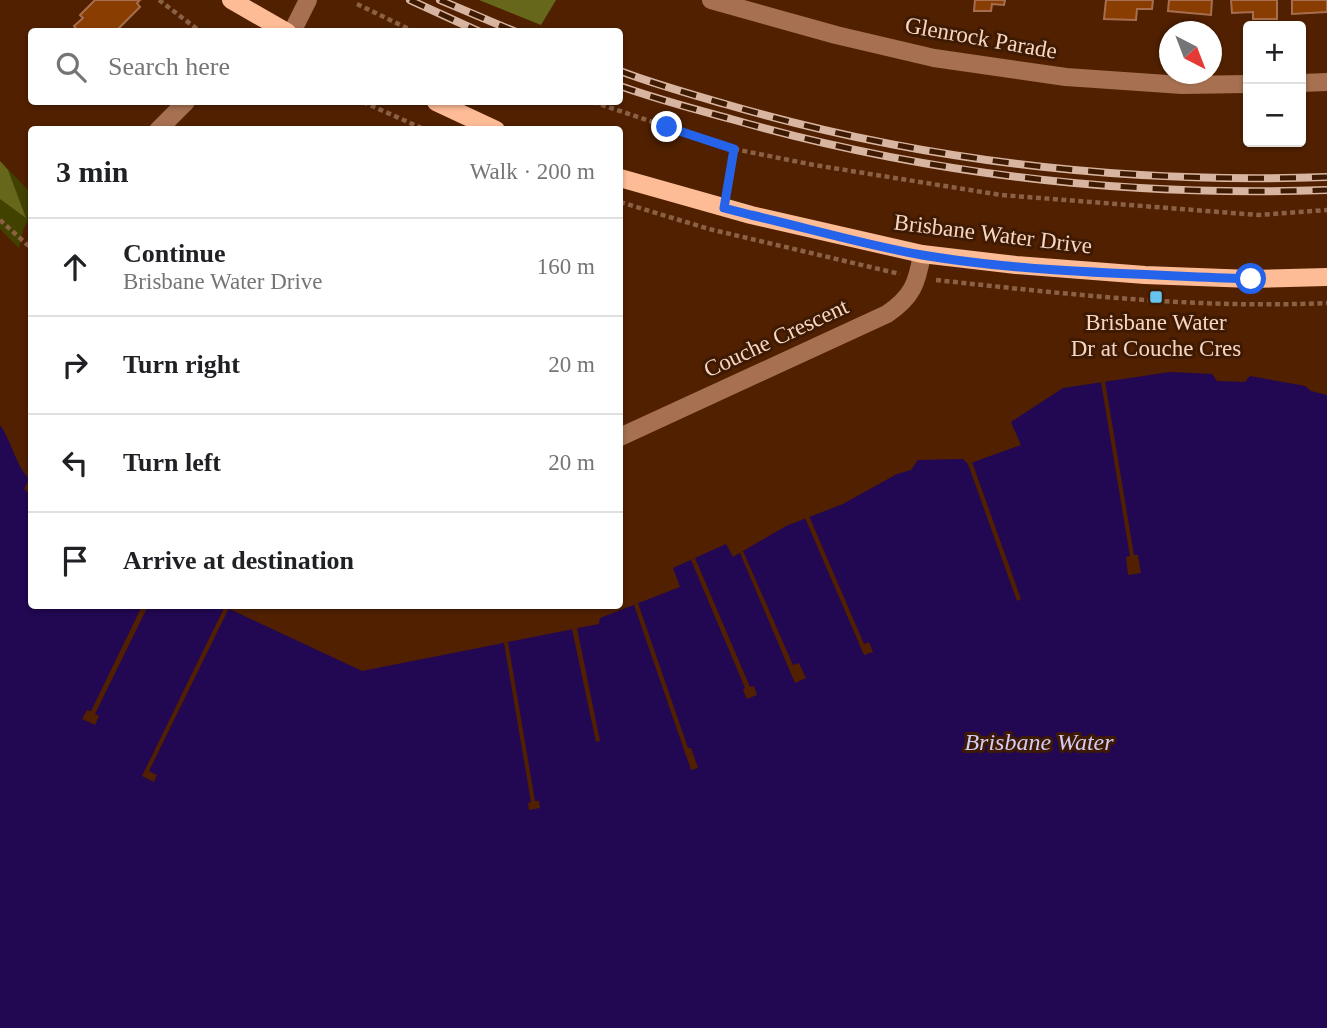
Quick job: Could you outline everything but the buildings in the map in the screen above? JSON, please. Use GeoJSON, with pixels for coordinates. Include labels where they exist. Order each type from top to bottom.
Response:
{"type":"FeatureCollection","features":[{"type":"Feature","properties":{"kind":"main road"},"geometry":{"type":"LineString","coordinates":[[231,0],[283,28]]}},
{"type":"Feature","properties":{"kind":"main road"},"geometry":{"type":"LineString","coordinates":[[442,105],[487,126]]}},
{"type":"Feature","properties":{"kind":"main road","name":"Brisbane Water Drive"},"geometry":{"type":"LineString","coordinates":[[623,179],[724,208],[922,254],[1016,265],[1145,275],[1251,279],[1327,277]]}},
{"type":"Feature","properties":{"kind":"street"},"geometry":{"type":"LineString","coordinates":[[292,28],[308,0]]}},
{"type":"Feature","properties":{"kind":"street","name":"Glenrock Parade"},"geometry":{"type":"LineString","coordinates":[[711,0],[836,35],[934,58],[1066,77],[1182,85],[1243,84]]}},
{"type":"Feature","properties":{"kind":"street"},"geometry":{"type":"LineString","coordinates":[[1306,83],[1327,82]]}},
{"type":"Feature","properties":{"kind":"street"},"geometry":{"type":"LineString","coordinates":[[162,126],[183,105]]}},
{"type":"Feature","properties":{"kind":"street","name":"Couche Crescent"},"geometry":{"type":"LineString","coordinates":[[623,436],[887,314],[901,305],[911,293],[918,278],[922,254]]}},
{"type":"Feature","properties":{"kind":"path"},"geometry":{"type":"LineString","coordinates":[[159,0],[196,28]]}},
{"type":"Feature","properties":{"kind":"path"},"geometry":{"type":"LineString","coordinates":[[357,4],[407,28]]}},
{"type":"Feature","properties":{"kind":"path"},"geometry":{"type":"LineString","coordinates":[[370,105],[417,126]]}},
{"type":"Feature","properties":{"kind":"path"},"geometry":{"type":"LineString","coordinates":[[602,105],[734,149],[814,165],[1001,195],[1258,215],[1327,210]]}},
{"type":"Feature","properties":{"kind":"path"},"geometry":{"type":"LineString","coordinates":[[724,208],[734,149]]}},
{"type":"Feature","properties":{"kind":"path"},"geometry":{"type":"LineString","coordinates":[[0,220],[28,245]]}},
{"type":"Feature","properties":{"kind":"shaded area"},"geometry":{"type":"Polygon","coordinates":[[[479,0],[556,0],[541,25],[479,0]]]}},
{"type":"Feature","properties":{"kind":"shaded area"},"geometry":{"type":"Polygon","coordinates":[[[0,161],[28,190],[28,219],[19,248],[0,229],[0,161]]]}},
{"type":"Feature","properties":{"kind":"shaded area"},"geometry":{"type":"Polygon","coordinates":[[[0,161],[8,170],[26,218],[0,199],[0,161]]]}},
{"type":"Feature","properties":{"kind":"water","name":"Brisbane Water"},"geometry":{"type":"Polygon","coordinates":[[[1170,372],[1212,374],[1217,381],[1245,382],[1250,376],[1305,386],[1311,391],[1327,395],[1327,1028],[0,1028],[0,425],[28,478],[24,489],[28,492],[28,609],[229,609],[362,671],[599,624],[600,618],[680,587],[673,568],[726,544],[733,557],[786,526],[843,504],[897,474],[911,470],[918,460],[963,459],[968,464],[1021,445],[1011,422],[1063,388],[1170,372]]]}},
{"type":"Feature","properties":{"kind":"pier"},"geometry":{"type":"Polygon","coordinates":[[[1105,381],[1134,555],[1138,555],[1141,573],[1128,575],[1126,557],[1130,556],[1101,382],[1105,381]]]}},
{"type":"Feature","properties":{"kind":"pier"},"geometry":{"type":"Polygon","coordinates":[[[972,462],[1021,599],[1017,601],[968,464],[972,462]]]}},
{"type":"Feature","properties":{"kind":"pier"},"geometry":{"type":"Polygon","coordinates":[[[809,516],[864,644],[869,642],[873,652],[864,655],[805,518],[809,516]]]}},
{"type":"Feature","properties":{"kind":"pier"},"geometry":{"type":"Polygon","coordinates":[[[743,551],[793,665],[799,663],[806,678],[795,683],[740,553],[743,551]]]}},
{"type":"Feature","properties":{"kind":"pier"},"geometry":{"type":"Polygon","coordinates":[[[695,558],[750,687],[754,686],[757,695],[747,699],[743,690],[745,688],[691,560],[695,558]]]}},
{"type":"Feature","properties":{"kind":"pier"},"geometry":{"type":"Polygon","coordinates":[[[638,603],[688,748],[691,748],[698,768],[691,770],[634,605],[638,603]]]}},
{"type":"Feature","properties":{"kind":"pier"},"geometry":{"type":"Polygon","coordinates":[[[141,609],[147,609],[95,714],[99,716],[95,725],[82,719],[87,710],[91,711],[141,609]]]}},
{"type":"Feature","properties":{"kind":"pier"},"geometry":{"type":"Polygon","coordinates":[[[224,609],[229,609],[149,771],[157,775],[154,782],[142,776],[224,609]]]}},
{"type":"Feature","properties":{"kind":"pier"},"geometry":{"type":"Polygon","coordinates":[[[577,628],[600,741],[596,742],[572,629],[577,628]]]}},
{"type":"Feature","properties":{"kind":"pier"},"geometry":{"type":"Polygon","coordinates":[[[508,642],[535,801],[539,801],[540,808],[529,810],[528,803],[531,802],[504,643],[508,642]]]}},
{"type":"Feature","properties":{"kind":"railway"},"geometry":{"type":"LineString","coordinates":[[410,0],[471,28]]}},
{"type":"Feature","properties":{"kind":"railway"},"geometry":{"type":"LineString","coordinates":[[440,0],[506,28]]}},
{"type":"Feature","properties":{"kind":"railway"},"geometry":{"type":"LineString","coordinates":[[623,72],[685,93],[799,124],[948,154],[1099,172],[1175,177],[1327,177]]}},
{"type":"Feature","properties":{"kind":"railway"},"geometry":{"type":"LineString","coordinates":[[623,87],[689,108],[804,138],[877,154],[1026,178],[1177,190],[1327,190]]}},
{"type":"Feature","properties":{"kind":"place","name":"Brisbane Water Dr at Couche Cres"},"geometry":{"type":"Point","coordinates":[1156,297]}},
{"type":"Feature","properties":{"kind":"route"},"geometry":{"type":"LineString","coordinates":[[667,127],[734,149],[724,208],[922,254],[1016,265],[1145,275],[1251,279]]}}]}
